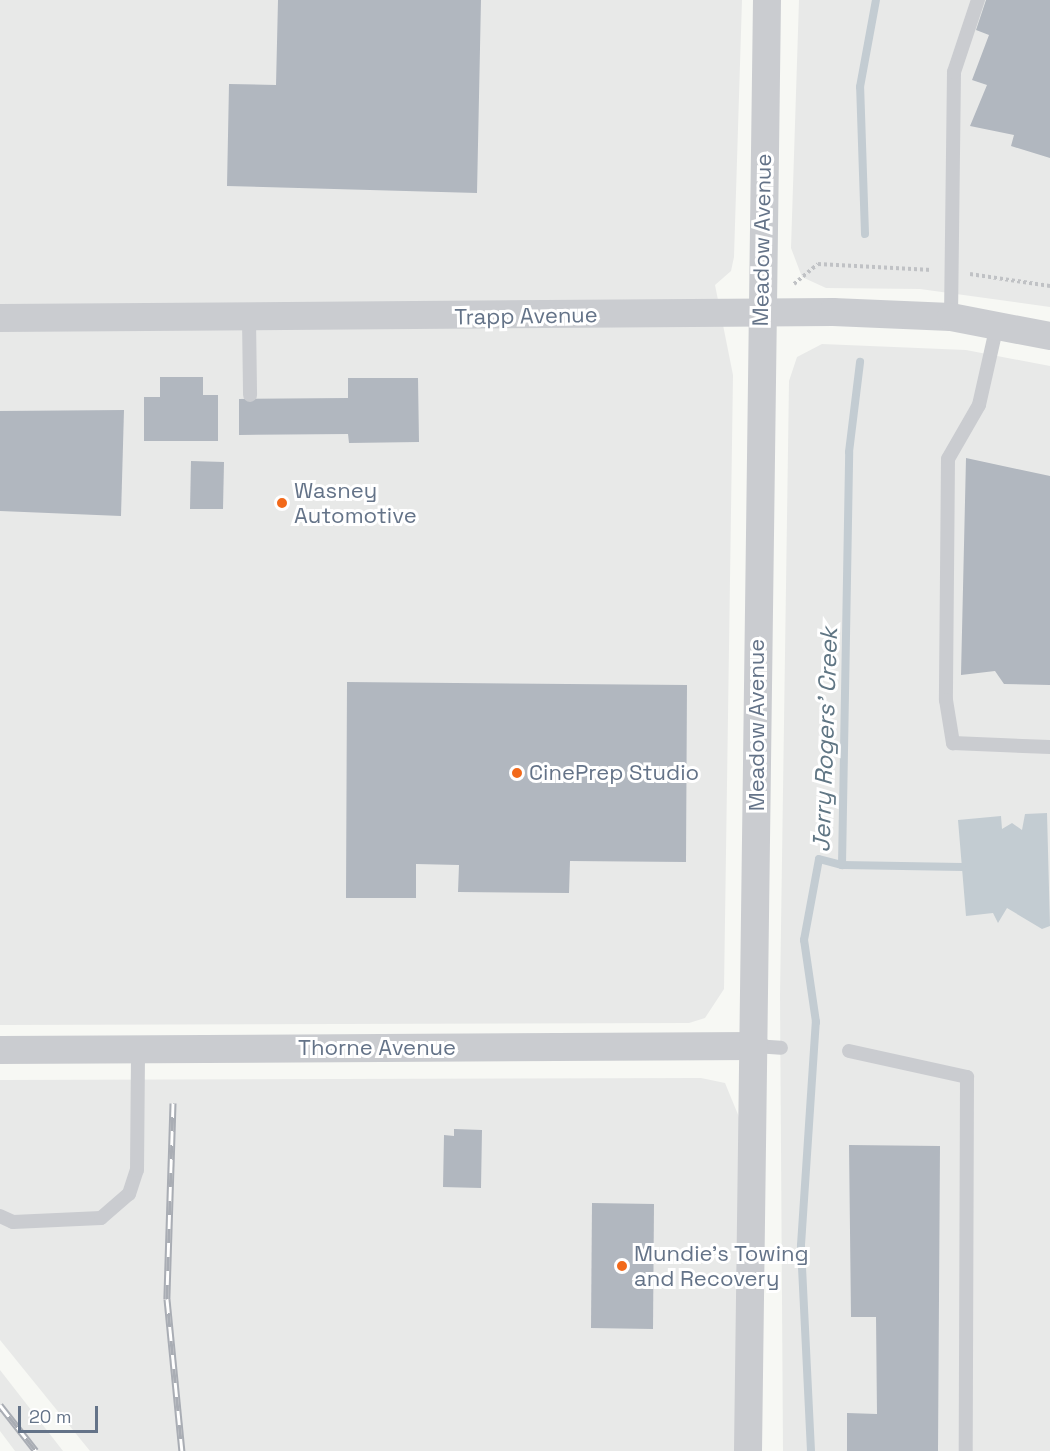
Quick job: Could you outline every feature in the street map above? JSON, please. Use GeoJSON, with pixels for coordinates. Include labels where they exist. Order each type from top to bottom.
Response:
{"type":"FeatureCollection","features":[{"type":"Feature","properties":{"kind":"street","name":"Meadow Avenue"},"geometry":{"type":"LineString","coordinates":[[748,1451],[768,1047],[760,314],[767,0]]}},
{"type":"Feature","properties":{"kind":"street","name":"Trapp Avenue"},"geometry":{"type":"LineString","coordinates":[[0,318],[249,319],[828,313],[951,317],[1050,336]]}},
{"type":"Feature","properties":{"kind":"street","name":"Thorne Avenue"},"geometry":{"type":"LineString","coordinates":[[0,1050],[768,1047]]}},
{"type":"Feature","properties":{"kind":"lane"},"geometry":{"type":"LineString","coordinates":[[951,317],[954,72],[978,0]]}},
{"type":"Feature","properties":{"kind":"lane"},"geometry":{"type":"LineString","coordinates":[[249,319],[250,395]]}},
{"type":"Feature","properties":{"kind":"lane"},"geometry":{"type":"LineString","coordinates":[[997,325],[980,405],[948,459],[946,700],[953,743],[1050,747]]}},
{"type":"Feature","properties":{"kind":"lane"},"geometry":{"type":"LineString","coordinates":[[0,1216],[13,1222],[101,1218],[129,1194],[137,1170],[138,1049]]}},
{"type":"Feature","properties":{"kind":"lane"},"geometry":{"type":"LineString","coordinates":[[849,1051],[967,1077],[966,1451]]}},
{"type":"Feature","properties":{"kind":"path"},"geometry":{"type":"LineString","coordinates":[[760,314],[818,264],[952,272],[1050,286]]}},
{"type":"Feature","properties":{"kind":"shaded area"},"geometry":{"type":"Polygon","coordinates":[[[0,0],[742,0],[734,257],[731,271],[715,285],[733,375],[724,989],[705,1018],[689,1023],[0,1025],[0,0]]]}},
{"type":"Feature","properties":{"kind":"shaded area"},"geometry":{"type":"Polygon","coordinates":[[[799,0],[1050,0],[1050,307],[920,289],[826,288],[802,277],[791,248],[799,0]]]}},
{"type":"Feature","properties":{"kind":"shaded area"},"geometry":{"type":"Polygon","coordinates":[[[822,344],[966,350],[1050,366],[1050,1451],[783,1451],[780,996],[789,381],[797,357],[822,344]]]}},
{"type":"Feature","properties":{"kind":"shaded area"},"geometry":{"type":"Polygon","coordinates":[[[1047,813],[1050,926],[1042,929],[1007,908],[998,923],[993,913],[966,916],[958,820],[1001,816],[1002,829],[1012,823],[1022,830],[1025,814],[1047,813]]]}},
{"type":"Feature","properties":{"kind":"shaded area"},"geometry":{"type":"Polygon","coordinates":[[[701,1078],[725,1083],[739,1117],[736,1451],[90,1451],[0,1340],[0,1080],[701,1078]]]}},
{"type":"Feature","properties":{"kind":"shaded area"},"geometry":{"type":"Polygon","coordinates":[[[0,1370],[63,1451],[15,1451],[0,1431],[0,1370]]]}},
{"type":"Feature","properties":{"kind":"building"},"geometry":{"type":"Polygon","coordinates":[[[278,0],[481,0],[477,193],[227,186],[229,84],[276,85],[278,0]]]}},
{"type":"Feature","properties":{"kind":"building"},"geometry":{"type":"Polygon","coordinates":[[[986,0],[1050,0],[1050,158],[1011,146],[1014,135],[970,126],[987,85],[972,80],[989,35],[976,30],[986,0]]]}},
{"type":"Feature","properties":{"kind":"building"},"geometry":{"type":"Polygon","coordinates":[[[160,377],[203,377],[203,395],[218,395],[218,441],[144,441],[144,397],[160,397],[160,377]]]}},
{"type":"Feature","properties":{"kind":"building"},"geometry":{"type":"Polygon","coordinates":[[[348,378],[418,378],[419,442],[349,443],[348,434],[239,435],[239,399],[348,398],[348,378]]]}},
{"type":"Feature","properties":{"kind":"building"},"geometry":{"type":"Polygon","coordinates":[[[124,410],[121,516],[0,511],[0,411],[124,410]]]}},
{"type":"Feature","properties":{"kind":"building"},"geometry":{"type":"Polygon","coordinates":[[[966,458],[1050,476],[1050,685],[1004,684],[995,671],[961,675],[966,458]]]}},
{"type":"Feature","properties":{"kind":"building"},"geometry":{"type":"Polygon","coordinates":[[[191,461],[224,462],[223,509],[190,509],[191,461]]]}},
{"type":"Feature","properties":{"kind":"building","name":"CinePrep Studio"},"geometry":{"type":"Polygon","coordinates":[[[347,682],[687,685],[686,862],[570,861],[569,893],[458,892],[459,865],[416,864],[416,898],[346,898],[347,682]]]}},
{"type":"Feature","properties":{"kind":"building"},"geometry":{"type":"Polygon","coordinates":[[[454,1129],[482,1130],[481,1188],[443,1187],[444,1135],[454,1136],[454,1129]]]}},
{"type":"Feature","properties":{"kind":"building"},"geometry":{"type":"Polygon","coordinates":[[[849,1145],[940,1146],[938,1451],[847,1451],[847,1413],[877,1414],[876,1317],[851,1317],[849,1145]]]}},
{"type":"Feature","properties":{"kind":"building","name":"Mundie's Towing and Recovery"},"geometry":{"type":"Polygon","coordinates":[[[592,1203],[654,1204],[653,1329],[591,1328],[592,1203]]]}},
{"type":"Feature","properties":{"kind":"waterway","name":"Jerry Rogers' Creek"},"geometry":{"type":"LineString","coordinates":[[865,234],[860,87],[876,0]]}},
{"type":"Feature","properties":{"kind":"waterway","name":"Jerry Rogers' Creek"},"geometry":{"type":"LineString","coordinates":[[811,1451],[801,1245],[816,1022],[804,940],[819,859],[842,865],[849,452],[860,362]]}},
{"type":"Feature","properties":{"kind":"waterway"},"geometry":{"type":"LineString","coordinates":[[842,865],[962,867]]}},
{"type":"Feature","properties":{"kind":"railway"},"geometry":{"type":"LineString","coordinates":[[173,1103],[167,1299],[182,1451]]}},
{"type":"Feature","properties":{"kind":"railway"},"geometry":{"type":"LineString","coordinates":[[0,1405],[36,1451]]}},
{"type":"Feature","properties":{"kind":"place","name":"Wasney Automotive"},"geometry":{"type":"Point","coordinates":[282,503]}},
{"type":"Feature","properties":{"kind":"place","name":"CinePrep Studio"},"geometry":{"type":"Point","coordinates":[517,773]}},
{"type":"Feature","properties":{"kind":"place","name":"Mundie's Towing and Recovery"},"geometry":{"type":"Point","coordinates":[622,1266]}}]}
